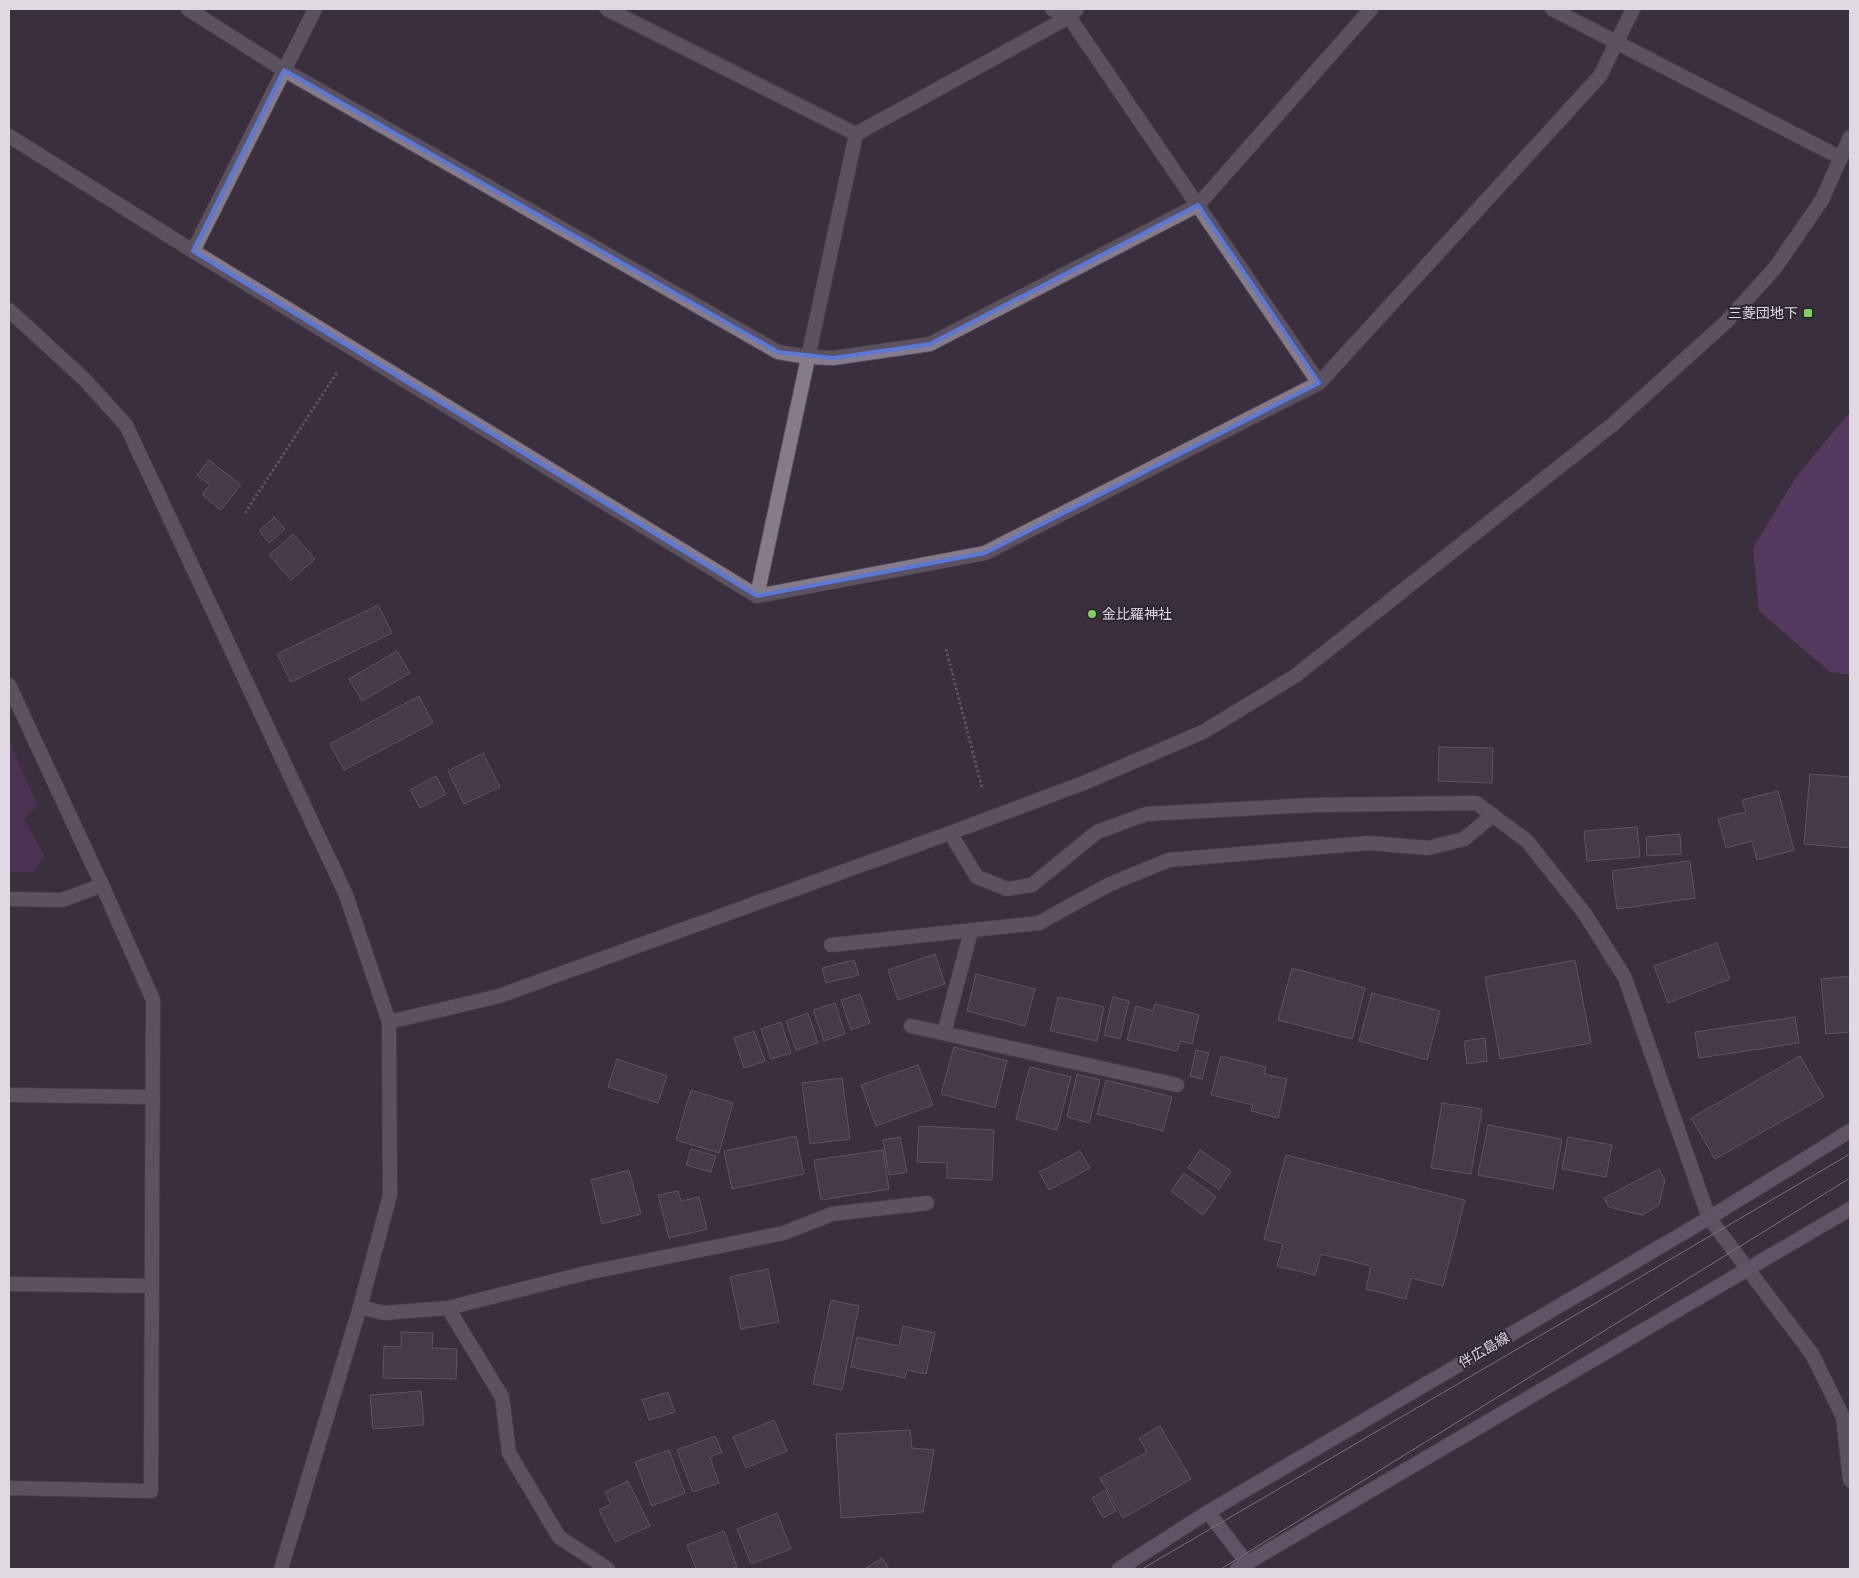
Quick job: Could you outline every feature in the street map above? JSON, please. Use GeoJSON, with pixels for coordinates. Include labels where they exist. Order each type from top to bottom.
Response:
{"type":"FeatureCollection","features":[{"type":"Feature","properties":{"kind":"main road","name":"伴広島線"},"geometry":{"type":"LineString","coordinates":[[1119,1569],[1208,1512],[1709,1218],[1850,1132]]}},
{"type":"Feature","properties":{"kind":"main road"},"geometry":{"type":"LineString","coordinates":[[1208,1512],[1242,1566],[1850,1210]]}},
{"type":"Feature","properties":{"kind":"street"},"geometry":{"type":"LineString","coordinates":[[188,9],[284,70],[778,352],[808,357],[833,358],[930,344],[1198,205],[1371,9]]}},
{"type":"Feature","properties":{"kind":"street"},"geometry":{"type":"LineString","coordinates":[[193,251],[316,9]]}},
{"type":"Feature","properties":{"kind":"street"},"geometry":{"type":"LineString","coordinates":[[607,9],[856,134]]}},
{"type":"Feature","properties":{"kind":"street"},"geometry":{"type":"LineString","coordinates":[[1052,9],[1073,13],[1198,205],[1319,382]]}},
{"type":"Feature","properties":{"kind":"street"},"geometry":{"type":"LineString","coordinates":[[1552,9],[1840,158]]}},
{"type":"Feature","properties":{"kind":"street"},"geometry":{"type":"LineString","coordinates":[[9,136],[193,251],[757,596],[985,553],[1319,382],[1600,76],[1633,9]]}},
{"type":"Feature","properties":{"kind":"street"},"geometry":{"type":"LineString","coordinates":[[757,596],[856,134],[1073,13]]}},
{"type":"Feature","properties":{"kind":"street"},"geometry":{"type":"LineString","coordinates":[[390,1022],[499,996],[950,834],[1086,782],[1203,732],[1296,676],[1612,425],[1726,322],[1775,268],[1822,200],[1850,137]]}},
{"type":"Feature","properties":{"kind":"street"},"geometry":{"type":"LineString","coordinates":[[9,310],[84,379],[126,425],[346,895],[390,1022],[390,1195],[360,1307],[281,1569]]}},
{"type":"Feature","properties":{"kind":"street"},"geometry":{"type":"LineString","coordinates":[[9,685],[153,1000],[151,1491],[9,1488]]}},
{"type":"Feature","properties":{"kind":"street"},"geometry":{"type":"LineString","coordinates":[[950,834],[977,877],[1007,889],[1032,885],[1097,832],[1146,814],[1313,805],[1476,803],[1527,841],[1585,914],[1625,978],[1709,1218],[1812,1354],[1843,1417],[1850,1480]]}},
{"type":"Feature","properties":{"kind":"street"},"geometry":{"type":"LineString","coordinates":[[831,945],[1039,924],[1108,885],[1169,860],[1369,843],[1428,848],[1464,839],[1492,815]]}},
{"type":"Feature","properties":{"kind":"street"},"geometry":{"type":"LineString","coordinates":[[9,899],[62,900],[102,885]]}},
{"type":"Feature","properties":{"kind":"street"},"geometry":{"type":"LineString","coordinates":[[944,1033],[971,931]]}},
{"type":"Feature","properties":{"kind":"street"},"geometry":{"type":"LineString","coordinates":[[911,1026],[1177,1085]]}},
{"type":"Feature","properties":{"kind":"street"},"geometry":{"type":"LineString","coordinates":[[9,1095],[153,1097]]}},
{"type":"Feature","properties":{"kind":"street"},"geometry":{"type":"LineString","coordinates":[[360,1307],[384,1312],[448,1308],[586,1273],[784,1232],[832,1214],[927,1203]]}},
{"type":"Feature","properties":{"kind":"street"},"geometry":{"type":"LineString","coordinates":[[9,1284],[152,1286]]}},
{"type":"Feature","properties":{"kind":"street"},"geometry":{"type":"LineString","coordinates":[[448,1308],[502,1397],[509,1453],[559,1537],[608,1569]]}},
{"type":"Feature","properties":{"kind":"path"},"geometry":{"type":"LineString","coordinates":[[245,513],[338,370]]}},
{"type":"Feature","properties":{"kind":"path"},"geometry":{"type":"LineString","coordinates":[[946,649],[982,788]]}},
{"type":"Feature","properties":{"kind":"highlighted area"},"geometry":{"type":"Polygon","coordinates":[[[284,70],[778,352],[833,358],[930,344],[1198,205],[1319,383],[985,553],[757,596],[193,251],[284,70]]]}},
{"type":"Feature","properties":{"kind":"shaded area"},"geometry":{"type":"Polygon","coordinates":[[[1850,412],[1850,675],[1830,672],[1759,611],[1753,548],[1796,477],[1850,412]]]}},
{"type":"Feature","properties":{"kind":"shaded area"},"geometry":{"type":"Polygon","coordinates":[[[9,740],[38,806],[24,819],[45,857],[32,872],[9,872],[9,740]]]}},
{"type":"Feature","properties":{"kind":"building"},"geometry":{"type":"Polygon","coordinates":[[[209,460],[241,485],[221,510],[202,494],[210,485],[197,475],[209,460]]]}},
{"type":"Feature","properties":{"kind":"building"},"geometry":{"type":"Polygon","coordinates":[[[274,517],[285,529],[269,543],[259,531],[274,517]]]}},
{"type":"Feature","properties":{"kind":"building"},"geometry":{"type":"Polygon","coordinates":[[[293,534],[315,559],[291,580],[269,555],[293,534]]]}},
{"type":"Feature","properties":{"kind":"building"},"geometry":{"type":"Polygon","coordinates":[[[378,605],[392,633],[291,682],[277,654],[378,605]]]}},
{"type":"Feature","properties":{"kind":"building"},"geometry":{"type":"Polygon","coordinates":[[[397,651],[410,673],[362,701],[349,679],[397,651]]]}},
{"type":"Feature","properties":{"kind":"building"},"geometry":{"type":"Polygon","coordinates":[[[419,696],[433,723],[344,770],[330,744],[419,696]]]}},
{"type":"Feature","properties":{"kind":"building"},"geometry":{"type":"Polygon","coordinates":[[[1439,747],[1493,748],[1492,783],[1438,781],[1439,747]]]}},
{"type":"Feature","properties":{"kind":"building"},"geometry":{"type":"Polygon","coordinates":[[[483,753],[500,787],[464,804],[448,771],[483,753]]]}},
{"type":"Feature","properties":{"kind":"building"},"geometry":{"type":"Polygon","coordinates":[[[1810,774],[1850,777],[1850,848],[1804,844],[1810,774]]]}},
{"type":"Feature","properties":{"kind":"building"},"geometry":{"type":"Polygon","coordinates":[[[436,776],[446,794],[420,808],[410,790],[436,776]]]}},
{"type":"Feature","properties":{"kind":"building"},"geometry":{"type":"Polygon","coordinates":[[[1778,791],[1794,850],[1757,860],[1752,841],[1726,848],[1718,819],[1746,812],[1742,800],[1778,791]]]}},
{"type":"Feature","properties":{"kind":"building"},"geometry":{"type":"Polygon","coordinates":[[[1637,827],[1640,857],[1587,861],[1584,831],[1637,827]]]}},
{"type":"Feature","properties":{"kind":"building"},"geometry":{"type":"Polygon","coordinates":[[[1680,834],[1681,854],[1647,856],[1646,837],[1680,834]]]}},
{"type":"Feature","properties":{"kind":"building"},"geometry":{"type":"Polygon","coordinates":[[[1690,861],[1695,898],[1617,909],[1612,871],[1690,861]]]}},
{"type":"Feature","properties":{"kind":"building"},"geometry":{"type":"Polygon","coordinates":[[[1717,943],[1730,979],[1668,1003],[1654,966],[1717,943]]]}},
{"type":"Feature","properties":{"kind":"building"},"geometry":{"type":"Polygon","coordinates":[[[935,954],[945,984],[898,1000],[888,970],[935,954]]]}},
{"type":"Feature","properties":{"kind":"building"},"geometry":{"type":"Polygon","coordinates":[[[854,960],[859,975],[826,983],[822,968],[854,960]]]}},
{"type":"Feature","properties":{"kind":"building"},"geometry":{"type":"Polygon","coordinates":[[[1575,960],[1591,1043],[1500,1059],[1485,977],[1575,960]]]}},
{"type":"Feature","properties":{"kind":"building"},"geometry":{"type":"Polygon","coordinates":[[[1292,968],[1365,988],[1352,1039],[1278,1020],[1292,968]]]}},
{"type":"Feature","properties":{"kind":"building"},"geometry":{"type":"Polygon","coordinates":[[[976,974],[1035,989],[1025,1026],[967,1011],[976,974]]]}},
{"type":"Feature","properties":{"kind":"building"},"geometry":{"type":"Polygon","coordinates":[[[1850,976],[1850,1032],[1826,1034],[1821,979],[1850,976]]]}},
{"type":"Feature","properties":{"kind":"building"},"geometry":{"type":"Polygon","coordinates":[[[1372,993],[1440,1011],[1427,1060],[1359,1041],[1372,993]]]}},
{"type":"Feature","properties":{"kind":"building"},"geometry":{"type":"Polygon","coordinates":[[[860,994],[870,1023],[851,1030],[841,1000],[860,994]]]}},
{"type":"Feature","properties":{"kind":"building"},"geometry":{"type":"Polygon","coordinates":[[[1058,997],[1104,1007],[1097,1041],[1050,1031],[1058,997]]]}},
{"type":"Feature","properties":{"kind":"building"},"geometry":{"type":"Polygon","coordinates":[[[1113,997],[1129,1001],[1120,1039],[1104,1035],[1113,997]]]}},
{"type":"Feature","properties":{"kind":"building"},"geometry":{"type":"Polygon","coordinates":[[[835,1003],[845,1034],[824,1041],[813,1010],[835,1003]]]}},
{"type":"Feature","properties":{"kind":"building"},"geometry":{"type":"Polygon","coordinates":[[[1155,1004],[1199,1015],[1192,1044],[1180,1041],[1177,1051],[1127,1040],[1136,1006],[1153,1011],[1155,1004]]]}},
{"type":"Feature","properties":{"kind":"building"},"geometry":{"type":"Polygon","coordinates":[[[808,1013],[818,1043],[796,1050],[786,1021],[808,1013]]]}},
{"type":"Feature","properties":{"kind":"building"},"geometry":{"type":"Polygon","coordinates":[[[1795,1017],[1799,1043],[1699,1058],[1695,1032],[1795,1017]]]}},
{"type":"Feature","properties":{"kind":"building"},"geometry":{"type":"Polygon","coordinates":[[[781,1022],[791,1053],[771,1059],[761,1029],[781,1022]]]}},
{"type":"Feature","properties":{"kind":"building"},"geometry":{"type":"Polygon","coordinates":[[[754,1031],[765,1061],[744,1068],[734,1038],[754,1031]]]}},
{"type":"Feature","properties":{"kind":"building"},"geometry":{"type":"Polygon","coordinates":[[[1485,1038],[1487,1061],[1467,1064],[1464,1041],[1485,1038]]]}},
{"type":"Feature","properties":{"kind":"building"},"geometry":{"type":"Polygon","coordinates":[[[954,1047],[1007,1061],[995,1108],[941,1094],[954,1047]]]}},
{"type":"Feature","properties":{"kind":"building"},"geometry":{"type":"Polygon","coordinates":[[[1196,1050],[1209,1053],[1202,1079],[1190,1076],[1196,1050]]]}},
{"type":"Feature","properties":{"kind":"building"},"geometry":{"type":"Polygon","coordinates":[[[1221,1056],[1266,1067],[1264,1074],[1287,1079],[1278,1118],[1251,1111],[1253,1105],[1211,1095],[1221,1056]]]}},
{"type":"Feature","properties":{"kind":"building"},"geometry":{"type":"Polygon","coordinates":[[[1800,1056],[1824,1097],[1715,1159],[1691,1118],[1800,1056]]]}},
{"type":"Feature","properties":{"kind":"building"},"geometry":{"type":"Polygon","coordinates":[[[617,1059],[667,1076],[658,1103],[608,1087],[617,1059]]]}},
{"type":"Feature","properties":{"kind":"building"},"geometry":{"type":"Polygon","coordinates":[[[918,1065],[933,1105],[876,1126],[861,1085],[918,1065]]]}},
{"type":"Feature","properties":{"kind":"building"},"geometry":{"type":"Polygon","coordinates":[[[1030,1067],[1071,1077],[1057,1130],[1016,1119],[1030,1067]]]}},
{"type":"Feature","properties":{"kind":"building"},"geometry":{"type":"Polygon","coordinates":[[[1077,1074],[1100,1080],[1089,1123],[1067,1117],[1077,1074]]]}},
{"type":"Feature","properties":{"kind":"building"},"geometry":{"type":"Polygon","coordinates":[[[842,1078],[850,1139],[810,1144],[802,1083],[842,1078]]]}},
{"type":"Feature","properties":{"kind":"building"},"geometry":{"type":"Polygon","coordinates":[[[1106,1080],[1172,1097],[1163,1131],[1097,1114],[1106,1080]]]}},
{"type":"Feature","properties":{"kind":"building"},"geometry":{"type":"Polygon","coordinates":[[[691,1090],[733,1103],[719,1153],[676,1140],[691,1090]]]}},
{"type":"Feature","properties":{"kind":"building"},"geometry":{"type":"Polygon","coordinates":[[[1442,1103],[1482,1109],[1471,1174],[1431,1168],[1442,1103]]]}},
{"type":"Feature","properties":{"kind":"building"},"geometry":{"type":"Polygon","coordinates":[[[1488,1125],[1562,1139],[1553,1189],[1478,1175],[1488,1125]]]}},
{"type":"Feature","properties":{"kind":"building"},"geometry":{"type":"Polygon","coordinates":[[[919,1126],[994,1130],[992,1180],[947,1178],[947,1163],[917,1162],[919,1126]]]}},
{"type":"Feature","properties":{"kind":"building"},"geometry":{"type":"Polygon","coordinates":[[[796,1136],[804,1174],[732,1189],[724,1151],[796,1136]]]}},
{"type":"Feature","properties":{"kind":"building"},"geometry":{"type":"Polygon","coordinates":[[[900,1137],[907,1172],[889,1175],[883,1140],[900,1137]]]}},
{"type":"Feature","properties":{"kind":"building"},"geometry":{"type":"Polygon","coordinates":[[[1568,1137],[1612,1145],[1606,1177],[1562,1169],[1568,1137]]]}},
{"type":"Feature","properties":{"kind":"building"},"geometry":{"type":"Polygon","coordinates":[[[691,1149],[716,1156],[711,1172],[686,1165],[691,1149]]]}},
{"type":"Feature","properties":{"kind":"building"},"geometry":{"type":"Polygon","coordinates":[[[883,1150],[889,1189],[821,1200],[814,1160],[883,1150]]]}},
{"type":"Feature","properties":{"kind":"building"},"geometry":{"type":"Polygon","coordinates":[[[1200,1150],[1231,1171],[1219,1189],[1188,1168],[1200,1150]]]}},
{"type":"Feature","properties":{"kind":"building"},"geometry":{"type":"Polygon","coordinates":[[[1080,1151],[1090,1168],[1049,1190],[1039,1172],[1080,1151]]]}},
{"type":"Feature","properties":{"kind":"building"},"geometry":{"type":"Polygon","coordinates":[[[1286,1155],[1465,1200],[1443,1286],[1411,1278],[1406,1299],[1366,1289],[1371,1266],[1321,1254],[1315,1275],[1277,1266],[1283,1244],[1264,1239],[1286,1155]]]}},
{"type":"Feature","properties":{"kind":"building"},"geometry":{"type":"Polygon","coordinates":[[[1659,1169],[1665,1180],[1659,1205],[1642,1215],[1609,1207],[1604,1198],[1659,1169]]]}},
{"type":"Feature","properties":{"kind":"building"},"geometry":{"type":"Polygon","coordinates":[[[629,1170],[641,1214],[602,1224],[591,1180],[629,1170]]]}},
{"type":"Feature","properties":{"kind":"building"},"geometry":{"type":"Polygon","coordinates":[[[1184,1173],[1216,1197],[1203,1215],[1171,1191],[1184,1173]]]}},
{"type":"Feature","properties":{"kind":"building"},"geometry":{"type":"Polygon","coordinates":[[[678,1191],[681,1201],[699,1197],[707,1229],[669,1238],[658,1195],[678,1191]]]}},
{"type":"Feature","properties":{"kind":"building"},"geometry":{"type":"Polygon","coordinates":[[[768,1269],[779,1322],[741,1329],[730,1277],[768,1269]]]}},
{"type":"Feature","properties":{"kind":"building"},"geometry":{"type":"Polygon","coordinates":[[[831,1300],[859,1306],[842,1390],[813,1384],[831,1300]]]}},
{"type":"Feature","properties":{"kind":"building"},"geometry":{"type":"Polygon","coordinates":[[[903,1326],[935,1333],[926,1374],[907,1370],[905,1378],[851,1367],[857,1337],[899,1346],[903,1326]]]}},
{"type":"Feature","properties":{"kind":"building"},"geometry":{"type":"Polygon","coordinates":[[[401,1332],[433,1333],[432,1348],[457,1349],[456,1379],[383,1378],[384,1346],[401,1347],[401,1332]]]}},
{"type":"Feature","properties":{"kind":"building"},"geometry":{"type":"Polygon","coordinates":[[[421,1391],[424,1425],[373,1429],[370,1395],[421,1391]]]}},
{"type":"Feature","properties":{"kind":"building"},"geometry":{"type":"Polygon","coordinates":[[[668,1392],[675,1412],[649,1420],[642,1400],[668,1392]]]}},
{"type":"Feature","properties":{"kind":"building"},"geometry":{"type":"Polygon","coordinates":[[[774,1420],[787,1451],[746,1468],[733,1437],[774,1420]]]}},
{"type":"Feature","properties":{"kind":"building"},"geometry":{"type":"Polygon","coordinates":[[[1160,1426],[1191,1479],[1123,1518],[1100,1478],[1147,1452],[1139,1438],[1160,1426]]]}},
{"type":"Feature","properties":{"kind":"building"},"geometry":{"type":"Polygon","coordinates":[[[910,1430],[912,1448],[934,1450],[923,1512],[841,1518],[836,1434],[910,1430]]]}},
{"type":"Feature","properties":{"kind":"building"},"geometry":{"type":"Polygon","coordinates":[[[715,1436],[722,1452],[710,1457],[719,1483],[693,1492],[677,1450],[715,1436]]]}},
{"type":"Feature","properties":{"kind":"building"},"geometry":{"type":"Polygon","coordinates":[[[669,1450],[685,1493],[652,1506],[635,1462],[669,1450]]]}},
{"type":"Feature","properties":{"kind":"building"},"geometry":{"type":"Polygon","coordinates":[[[628,1481],[650,1526],[615,1542],[599,1510],[611,1504],[605,1492],[628,1481]]]}},
{"type":"Feature","properties":{"kind":"building"},"geometry":{"type":"Polygon","coordinates":[[[1105,1490],[1116,1511],[1103,1518],[1092,1498],[1105,1490]]]}},
{"type":"Feature","properties":{"kind":"building"},"geometry":{"type":"Polygon","coordinates":[[[777,1513],[791,1549],[751,1564],[737,1529],[777,1513]]]}},
{"type":"Feature","properties":{"kind":"building"},"geometry":{"type":"Polygon","coordinates":[[[724,1531],[737,1567],[730,1569],[696,1569],[687,1545],[724,1531]]]}},
{"type":"Feature","properties":{"kind":"building"},"geometry":{"type":"Polygon","coordinates":[[[882,1558],[889,1569],[865,1569],[882,1558]]]}},
{"type":"Feature","properties":{"kind":"tram line"},"geometry":{"type":"LineString","coordinates":[[1142,1569],[1850,1154]]}},
{"type":"Feature","properties":{"kind":"tram line"},"geometry":{"type":"LineString","coordinates":[[1221,1569],[1850,1178]]}},
{"type":"Feature","properties":{"kind":"place","name":"三菱団地下"},"geometry":{"type":"Point","coordinates":[1808,313]}},
{"type":"Feature","properties":{"kind":"place","name":"金比羅神社"},"geometry":{"type":"Point","coordinates":[1092,614]}}]}
